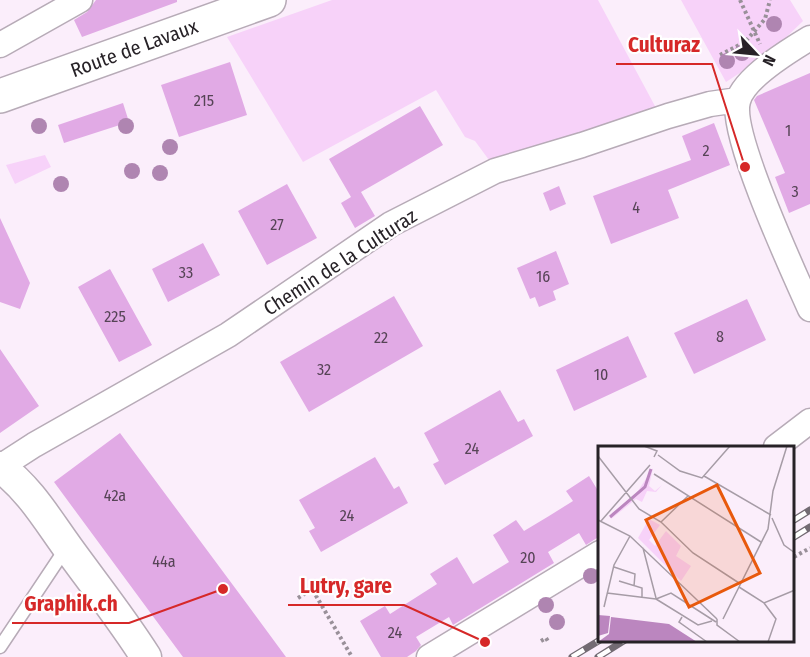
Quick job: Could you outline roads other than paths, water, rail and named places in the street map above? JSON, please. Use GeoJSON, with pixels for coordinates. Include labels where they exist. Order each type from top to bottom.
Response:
{"type":"FeatureCollection","features":[{"type":"Feature","properties":{"kind":"main road","name":"Route de Lavaux"},"geometry":{"type":"LineString","coordinates":[[0,96],[268,0]]}},
{"type":"Feature","properties":{"kind":"street"},"geometry":{"type":"LineString","coordinates":[[0,45],[80,0]]}},
{"type":"Feature","properties":{"kind":"street"},"geometry":{"type":"LineString","coordinates":[[810,38],[745,87],[738,100],[737,116],[748,158],[810,309]]}},
{"type":"Feature","properties":{"kind":"street","name":"Chemin de la Culturaz"},"geometry":{"type":"LineString","coordinates":[[0,467],[34,445],[228,335],[392,224],[495,171],[668,116],[710,104],[738,100]]}},
{"type":"Feature","properties":{"kind":"street"},"geometry":{"type":"LineString","coordinates":[[777,446],[810,421]]}},
{"type":"Feature","properties":{"kind":"street"},"geometry":{"type":"LineString","coordinates":[[0,467],[27,491],[146,657]]}},
{"type":"Feature","properties":{"kind":"street"},"geometry":{"type":"LineString","coordinates":[[429,657],[598,554]]}},
{"type":"Feature","properties":{"kind":"lane"},"geometry":{"type":"LineString","coordinates":[[0,647],[67,547]]}},
{"type":"Feature","properties":{"kind":"railway"},"geometry":{"type":"LineString","coordinates":[[795,519],[810,510]]}},
{"type":"Feature","properties":{"kind":"railway"},"geometry":{"type":"LineString","coordinates":[[795,536],[810,527]]}},
{"type":"Feature","properties":{"kind":"railway"},"geometry":{"type":"LineString","coordinates":[[572,657],[598,641]]}},
{"type":"Feature","properties":{"kind":"railway"},"geometry":{"type":"LineString","coordinates":[[598,657],[622,642]]}},
{"type":"Feature","properties":{"kind":"place","name":"Culturaz"},"geometry":{"type":"Point","coordinates":[745,167]}},
{"type":"Feature","properties":{"kind":"place","name":"Graphik.ch"},"geometry":{"type":"Point","coordinates":[223,589]}},
{"type":"Feature","properties":{"kind":"place","name":"Lutry, gare"},"geometry":{"type":"Point","coordinates":[485,642]}}]}
